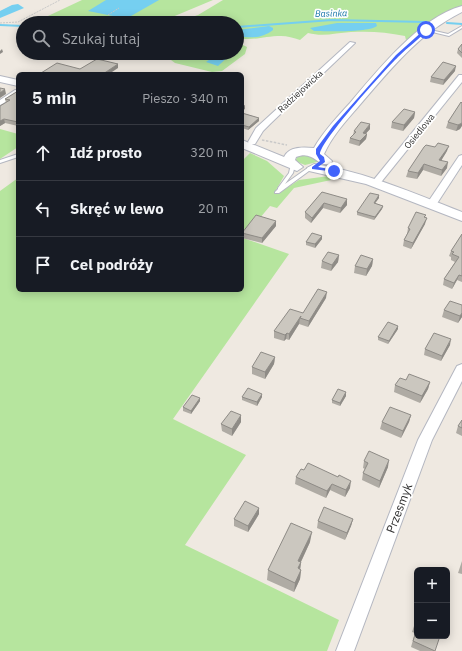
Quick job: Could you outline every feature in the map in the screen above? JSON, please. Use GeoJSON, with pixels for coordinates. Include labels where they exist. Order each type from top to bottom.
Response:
{"type":"FeatureCollection","features":[{"type":"Feature","properties":{"kind":"main road"},"geometry":{"type":"LineString","coordinates":[[316,162],[318,149],[335,127],[398,55],[426,30],[462,9]]}},
{"type":"Feature","properties":{"kind":"main road"},"geometry":{"type":"LineString","coordinates":[[0,79],[16,83]]}},
{"type":"Feature","properties":{"kind":"main road"},"geometry":{"type":"LineString","coordinates":[[294,155],[335,127]]}},
{"type":"Feature","properties":{"kind":"main road"},"geometry":{"type":"LineString","coordinates":[[248,141],[291,148],[306,144],[322,136]]}},
{"type":"Feature","properties":{"kind":"main road"},"geometry":{"type":"LineString","coordinates":[[248,141],[294,155]]}},
{"type":"Feature","properties":{"kind":"main road"},"geometry":{"type":"LineString","coordinates":[[294,155],[299,168],[316,162]]}},
{"type":"Feature","properties":{"kind":"main road"},"geometry":{"type":"LineString","coordinates":[[316,162],[329,170],[371,183],[462,217]]}},
{"type":"Feature","properties":{"kind":"street","name":"Radziejowicka"},"geometry":{"type":"LineString","coordinates":[[248,141],[352,43]]}},
{"type":"Feature","properties":{"kind":"street","name":"Osiedlowa"},"geometry":{"type":"LineString","coordinates":[[371,183],[462,77]]}},
{"type":"Feature","properties":{"kind":"street"},"geometry":{"type":"LineString","coordinates":[[0,103],[16,93]]}},
{"type":"Feature","properties":{"kind":"street"},"geometry":{"type":"LineString","coordinates":[[431,206],[462,158]]}},
{"type":"Feature","properties":{"kind":"street","name":"Przesmyk"},"geometry":{"type":"LineString","coordinates":[[345,651],[425,440],[462,369]]}},
{"type":"Feature","properties":{"kind":"lane"},"geometry":{"type":"LineString","coordinates":[[426,30],[448,35],[462,27]]}},
{"type":"Feature","properties":{"kind":"lane"},"geometry":{"type":"LineString","coordinates":[[294,155],[291,173],[278,192],[316,162]]}},
{"type":"Feature","properties":{"kind":"lane"},"geometry":{"type":"LineString","coordinates":[[0,162],[16,156]]}},
{"type":"Feature","properties":{"kind":"path"},"geometry":{"type":"LineString","coordinates":[[29,16],[60,0]]}},
{"type":"Feature","properties":{"kind":"path"},"geometry":{"type":"LineString","coordinates":[[108,15],[120,8]]}},
{"type":"Feature","properties":{"kind":"path"},"geometry":{"type":"LineString","coordinates":[[0,23],[16,22]]}},
{"type":"Feature","properties":{"kind":"path"},"geometry":{"type":"LineString","coordinates":[[248,141],[282,145],[294,155]]}},
{"type":"Feature","properties":{"kind":"green space"},"geometry":{"type":"Polygon","coordinates":[[[82,0],[213,0],[175,16],[48,16],[82,0]]]}},
{"type":"Feature","properties":{"kind":"green space"},"geometry":{"type":"Polygon","coordinates":[[[223,0],[462,0],[462,8],[406,40],[405,36],[364,32],[324,35],[308,33],[300,40],[281,36],[244,39],[244,16],[195,16],[223,0]]]}},
{"type":"Feature","properties":{"kind":"green space"},"geometry":{"type":"Polygon","coordinates":[[[244,46],[247,47],[244,55],[244,46]]]}},
{"type":"Feature","properties":{"kind":"green space"},"geometry":{"type":"Polygon","coordinates":[[[171,60],[237,60],[222,71],[212,72],[175,63],[171,60]]]}},
{"type":"Feature","properties":{"kind":"green space"},"geometry":{"type":"Polygon","coordinates":[[[0,129],[16,133],[16,148],[0,159],[0,129]]]}},
{"type":"Feature","properties":{"kind":"green space"},"geometry":{"type":"Polygon","coordinates":[[[250,153],[267,161],[284,176],[275,192],[279,193],[299,180],[329,176],[331,180],[294,188],[277,208],[270,206],[244,237],[244,159],[250,153]]]}},
{"type":"Feature","properties":{"kind":"green space"},"geometry":{"type":"Polygon","coordinates":[[[307,154],[318,161],[305,165],[295,161],[298,156],[307,154]]]}},
{"type":"Feature","properties":{"kind":"green space"},"geometry":{"type":"Polygon","coordinates":[[[16,179],[16,292],[244,292],[244,238],[289,254],[173,419],[246,455],[185,545],[339,620],[327,651],[0,651],[0,191],[16,179]]]}},
{"type":"Feature","properties":{"kind":"water"},"geometry":{"type":"Polygon","coordinates":[[[106,0],[159,0],[131,16],[113,16],[88,11],[106,0]]]}},
{"type":"Feature","properties":{"kind":"water"},"geometry":{"type":"Polygon","coordinates":[[[18,4],[24,8],[0,18],[0,11],[12,5],[18,4]]]}},
{"type":"Feature","properties":{"kind":"water"},"geometry":{"type":"Polygon","coordinates":[[[337,23],[376,23],[377,26],[365,30],[347,31],[314,31],[310,28],[337,23]]]}},
{"type":"Feature","properties":{"kind":"water"},"geometry":{"type":"Polygon","coordinates":[[[269,26],[273,28],[273,30],[269,33],[251,37],[244,36],[244,29],[269,26]]]}},
{"type":"Feature","properties":{"kind":"water"},"geometry":{"type":"Polygon","coordinates":[[[209,60],[225,60],[218,66],[206,62],[209,60]]]}},
{"type":"Feature","properties":{"kind":"building"},"geometry":{"type":"Polygon","coordinates":[[[462,44],[462,53],[458,49],[462,44]]]}},
{"type":"Feature","properties":{"kind":"building"},"geometry":{"type":"Polygon","coordinates":[[[95,60],[118,64],[106,72],[43,72],[57,63],[80,69],[95,60]]]}},
{"type":"Feature","properties":{"kind":"building"},"geometry":{"type":"Polygon","coordinates":[[[443,62],[456,66],[444,80],[431,77],[443,62]]]}},
{"type":"Feature","properties":{"kind":"building"},"geometry":{"type":"Polygon","coordinates":[[[0,88],[5,89],[0,93],[0,88]]]}},
{"type":"Feature","properties":{"kind":"building"},"geometry":{"type":"Polygon","coordinates":[[[16,92],[16,122],[4,119],[0,121],[0,106],[10,100],[5,99],[16,92]]]}},
{"type":"Feature","properties":{"kind":"building"},"geometry":{"type":"Polygon","coordinates":[[[461,102],[462,123],[458,125],[448,122],[461,102]]]}},
{"type":"Feature","properties":{"kind":"building"},"geometry":{"type":"Polygon","coordinates":[[[404,109],[415,112],[404,125],[392,122],[404,109]]]}},
{"type":"Feature","properties":{"kind":"building"},"geometry":{"type":"Polygon","coordinates":[[[244,114],[259,118],[249,127],[244,126],[244,114]]]}},
{"type":"Feature","properties":{"kind":"building"},"geometry":{"type":"Polygon","coordinates":[[[361,122],[370,124],[363,133],[367,134],[360,141],[350,138],[356,132],[354,131],[361,122]]]}},
{"type":"Feature","properties":{"kind":"building"},"geometry":{"type":"Polygon","coordinates":[[[438,143],[449,146],[439,160],[448,162],[442,170],[424,164],[418,173],[408,171],[426,145],[435,147],[438,143]]]}},
{"type":"Feature","properties":{"kind":"building"},"geometry":{"type":"Polygon","coordinates":[[[322,192],[347,199],[341,208],[324,203],[312,218],[305,212],[322,192]]]}},
{"type":"Feature","properties":{"kind":"building"},"geometry":{"type":"Polygon","coordinates":[[[370,193],[379,195],[374,203],[383,206],[375,217],[357,212],[370,193]]]}},
{"type":"Feature","properties":{"kind":"building"},"geometry":{"type":"Polygon","coordinates":[[[416,212],[426,215],[424,217],[427,218],[413,243],[404,240],[416,212]]]}},
{"type":"Feature","properties":{"kind":"building"},"geometry":{"type":"Polygon","coordinates":[[[256,215],[276,221],[262,238],[244,234],[244,230],[256,215]]]}},
{"type":"Feature","properties":{"kind":"building"},"geometry":{"type":"Polygon","coordinates":[[[312,233],[322,236],[315,244],[306,242],[312,233]]]}},
{"type":"Feature","properties":{"kind":"building"},"geometry":{"type":"Polygon","coordinates":[[[462,234],[462,276],[459,275],[454,283],[444,279],[459,257],[452,254],[454,252],[451,251],[462,234]]]}},
{"type":"Feature","properties":{"kind":"building"},"geometry":{"type":"Polygon","coordinates":[[[328,252],[339,255],[332,265],[322,261],[328,252]]]}},
{"type":"Feature","properties":{"kind":"building"},"geometry":{"type":"Polygon","coordinates":[[[361,255],[373,259],[367,269],[355,266],[361,255]]]}},
{"type":"Feature","properties":{"kind":"building"},"geometry":{"type":"Polygon","coordinates":[[[318,289],[327,292],[309,321],[300,318],[301,316],[289,334],[287,333],[285,335],[274,331],[290,309],[303,313],[318,289]]]}},
{"type":"Feature","properties":{"kind":"building"},"geometry":{"type":"Polygon","coordinates":[[[450,301],[462,305],[462,313],[460,316],[444,310],[450,301]]]}},
{"type":"Feature","properties":{"kind":"building"},"geometry":{"type":"Polygon","coordinates":[[[388,322],[398,326],[389,341],[378,337],[388,322]]]}},
{"type":"Feature","properties":{"kind":"building"},"geometry":{"type":"Polygon","coordinates":[[[434,333],[451,339],[442,356],[425,349],[434,333]]]}},
{"type":"Feature","properties":{"kind":"building"},"geometry":{"type":"Polygon","coordinates":[[[261,352],[275,357],[265,372],[252,367],[261,352]]]}},
{"type":"Feature","properties":{"kind":"building"},"geometry":{"type":"Polygon","coordinates":[[[409,374],[430,382],[422,396],[395,385],[400,378],[406,380],[409,374]]]}},
{"type":"Feature","properties":{"kind":"building"},"geometry":{"type":"Polygon","coordinates":[[[248,388],[262,394],[257,402],[242,397],[248,388]]]}},
{"type":"Feature","properties":{"kind":"building"},"geometry":{"type":"Polygon","coordinates":[[[338,389],[346,392],[340,403],[332,400],[338,389]]]}},
{"type":"Feature","properties":{"kind":"building"},"geometry":{"type":"Polygon","coordinates":[[[192,395],[200,398],[191,411],[183,407],[192,395]]]}},
{"type":"Feature","properties":{"kind":"building"},"geometry":{"type":"Polygon","coordinates":[[[390,407],[411,415],[403,431],[382,422],[390,407]]]}},
{"type":"Feature","properties":{"kind":"building"},"geometry":{"type":"Polygon","coordinates":[[[231,411],[241,415],[232,429],[221,424],[231,411]]]}},
{"type":"Feature","properties":{"kind":"building"},"geometry":{"type":"Polygon","coordinates":[[[462,420],[462,428],[458,426],[462,420]]]}},
{"type":"Feature","properties":{"kind":"building"},"geometry":{"type":"Polygon","coordinates":[[[369,451],[389,460],[380,481],[363,473],[368,463],[364,461],[369,451]]]}},
{"type":"Feature","properties":{"kind":"building"},"geometry":{"type":"Polygon","coordinates":[[[308,463],[338,477],[339,475],[351,481],[346,490],[332,484],[327,491],[296,477],[301,469],[304,470],[308,463]]]}},
{"type":"Feature","properties":{"kind":"building"},"geometry":{"type":"Polygon","coordinates":[[[245,501],[259,508],[248,526],[234,519],[245,501]]]}},
{"type":"Feature","properties":{"kind":"building"},"geometry":{"type":"Polygon","coordinates":[[[324,507],[353,519],[347,533],[318,521],[324,507]]]}},
{"type":"Feature","properties":{"kind":"building"},"geometry":{"type":"Polygon","coordinates":[[[291,523],[312,532],[298,561],[301,562],[298,568],[301,570],[295,583],[268,570],[291,523]]]}},
{"type":"Feature","properties":{"kind":"building"},"geometry":{"type":"Polygon","coordinates":[[[414,638],[414,639],[439,639],[435,651],[413,641],[414,638]]]}},
{"type":"Feature","properties":{"kind":"waterway","name":"Basinka"},"geometry":{"type":"LineString","coordinates":[[244,26],[332,20],[426,22]]}},
{"type":"Feature","properties":{"kind":"waterway"},"geometry":{"type":"LineString","coordinates":[[447,23],[462,24]]}},
{"type":"Feature","properties":{"kind":"waterway","name":"Basinka"},"geometry":{"type":"LineString","coordinates":[[0,25],[16,26]]}},
{"type":"Feature","properties":{"kind":"route"},"geometry":{"type":"LineString","coordinates":[[334,171],[314,168],[323,162],[322,157],[317,152],[318,149],[335,127],[398,55],[426,30]]}}]}
